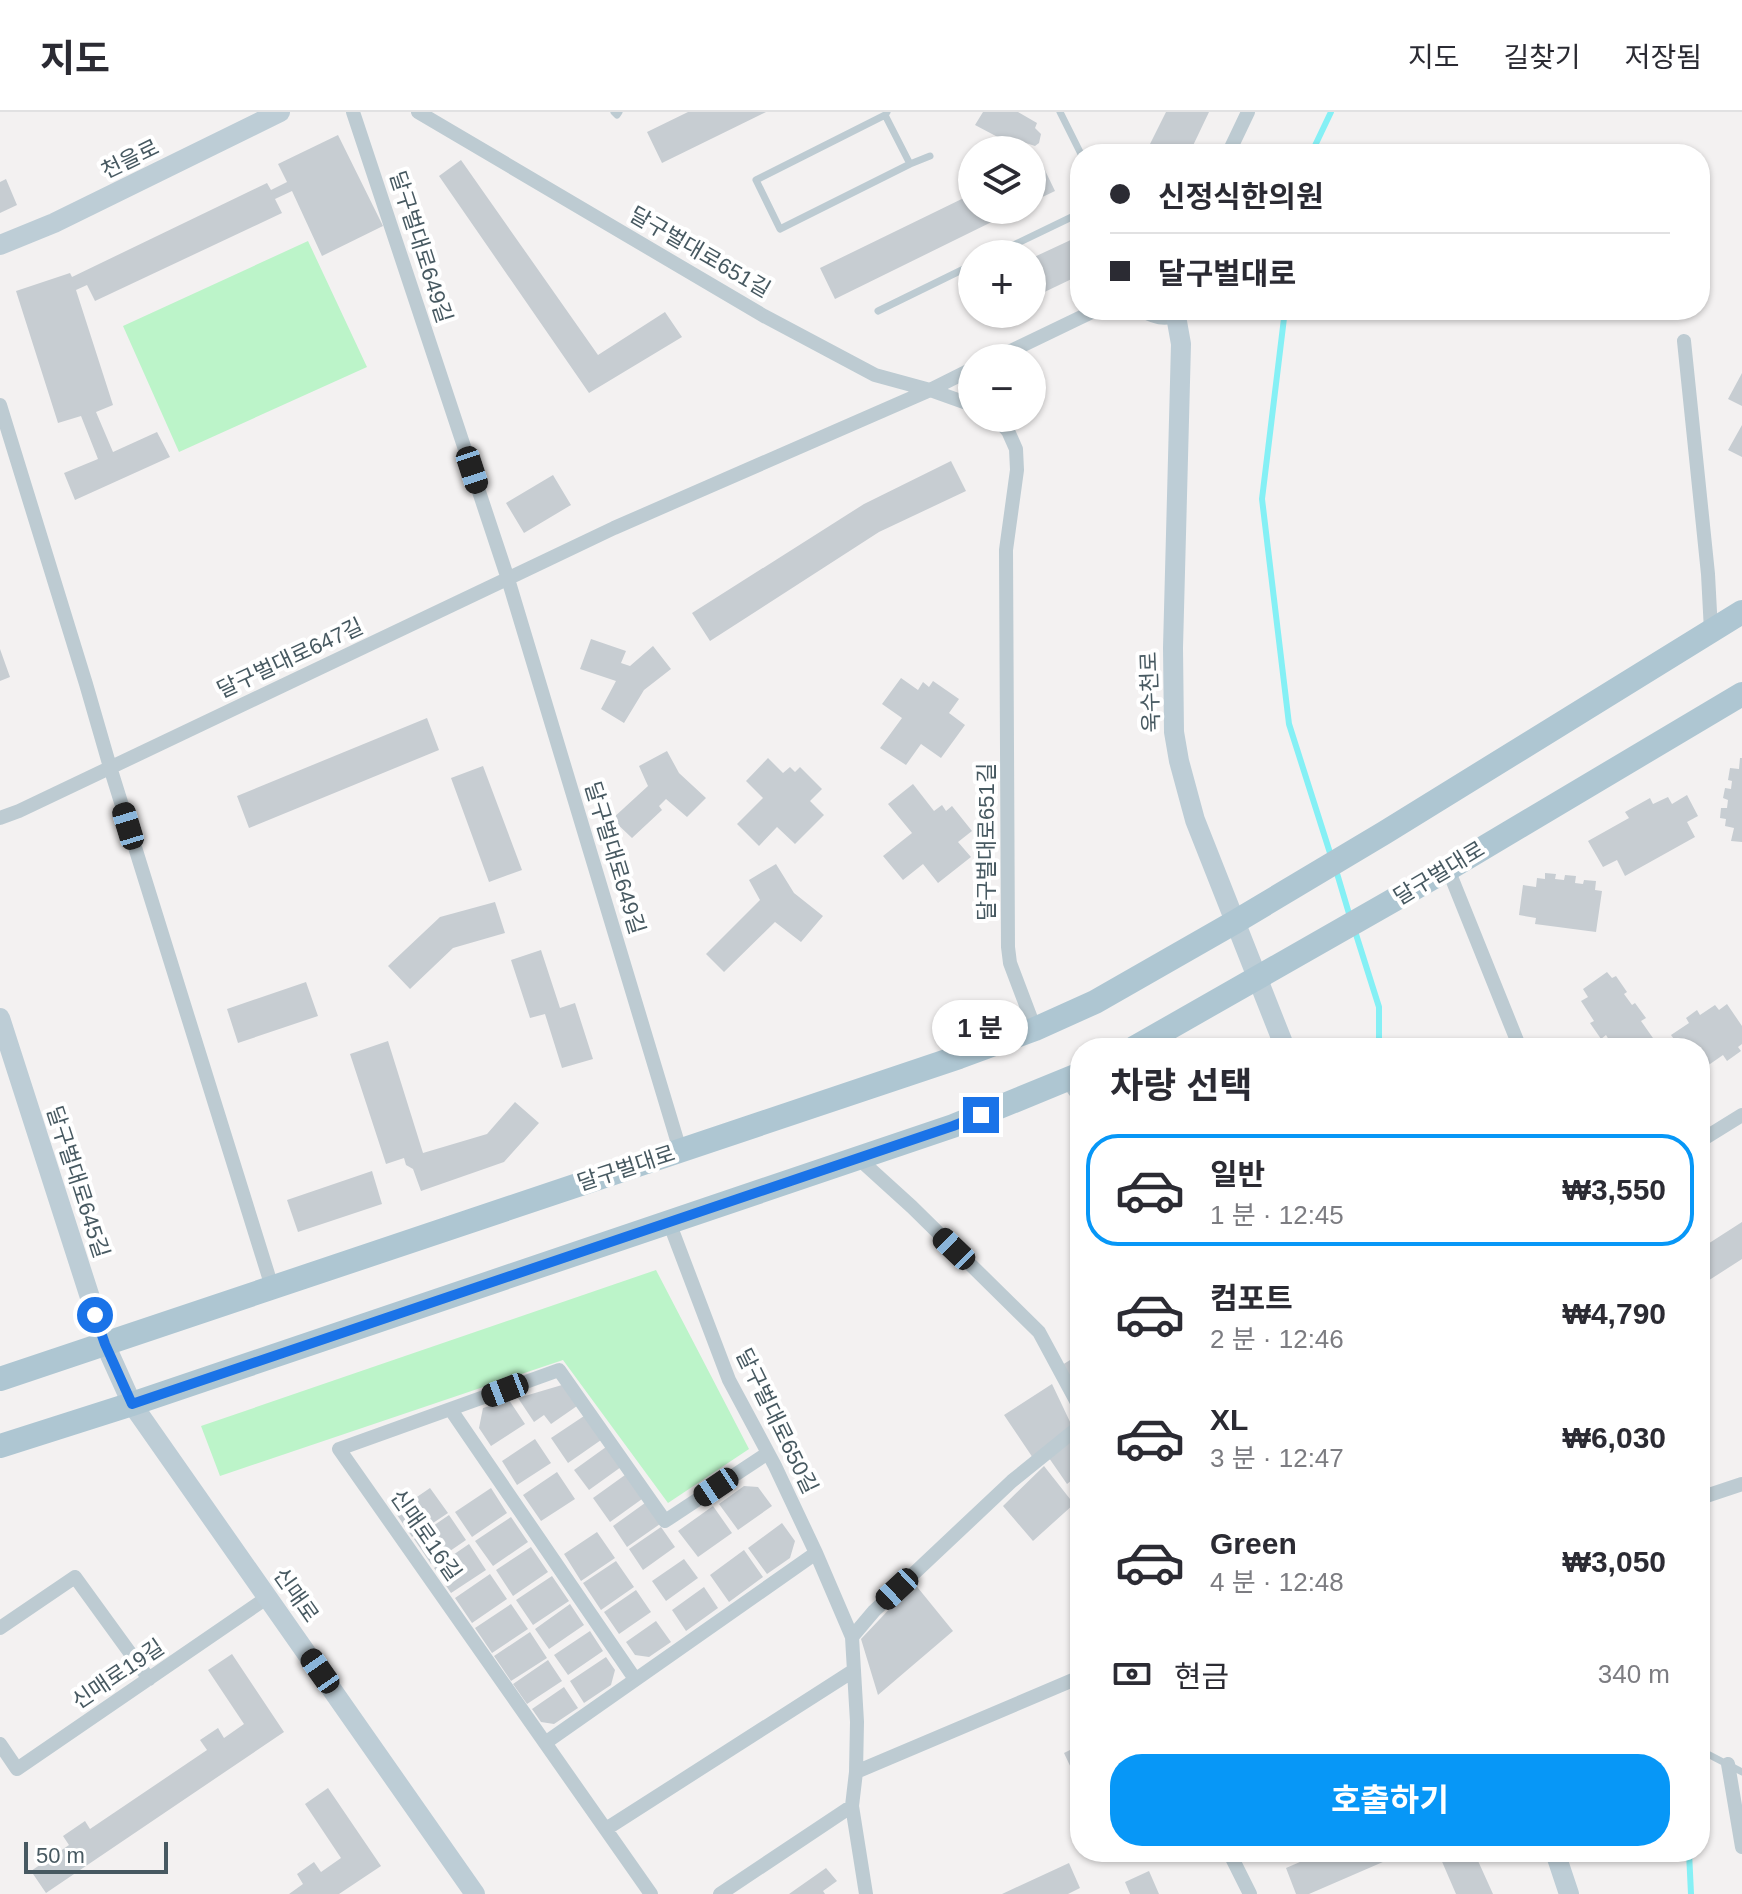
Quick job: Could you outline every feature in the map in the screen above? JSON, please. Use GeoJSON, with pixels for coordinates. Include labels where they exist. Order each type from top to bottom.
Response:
{"type":"FeatureCollection","features":[{"type":"Feature","properties":{"kind":"main road"},"geometry":{"type":"LineString","coordinates":[[1711,631],[1742,612]]}},
{"type":"Feature","properties":{"kind":"main road","name":"달구벌대로"},"geometry":{"type":"LineString","coordinates":[[0,1379],[1035,1029],[1095,1002],[1235,922],[1711,631]]}},
{"type":"Feature","properties":{"kind":"main road","name":"달구벌대로"},"geometry":{"type":"LineString","coordinates":[[1152,1038],[1448,869],[1742,694]]}},
{"type":"Feature","properties":{"kind":"main road"},"geometry":{"type":"LineString","coordinates":[[0,1446],[1070,1086]]}},
{"type":"Feature","properties":{"kind":"street","name":"천을로"},"geometry":{"type":"LineString","coordinates":[[0,245],[54,223],[280,112]]}},
{"type":"Feature","properties":{"kind":"street","name":"달구벌대로649길"},"geometry":{"type":"LineString","coordinates":[[353,112],[508,579],[680,1150]]}},
{"type":"Feature","properties":{"kind":"street","name":"달구벌대로651길"},"geometry":{"type":"LineString","coordinates":[[418,112],[764,316],[875,375],[958,400]]}},
{"type":"Feature","properties":{"kind":"street"},"geometry":{"type":"LineString","coordinates":[[1233,144],[1248,112]]}},
{"type":"Feature","properties":{"kind":"street"},"geometry":{"type":"LineString","coordinates":[[1025,344],[1075,320]]}},
{"type":"Feature","properties":{"kind":"street","name":"욱수천로"},"geometry":{"type":"LineString","coordinates":[[1181,320],[1173,648],[1174,732],[1195,820],[1281,1038]]}},
{"type":"Feature","properties":{"kind":"street"},"geometry":{"type":"LineString","coordinates":[[1684,341],[1711,631]]}},
{"type":"Feature","properties":{"kind":"street"},"geometry":{"type":"LineString","coordinates":[[508,579],[614,528],[958,376]]}},
{"type":"Feature","properties":{"kind":"street"},"geometry":{"type":"LineString","coordinates":[[0,405],[272,1287]]}},
{"type":"Feature","properties":{"kind":"street","name":"달구벌대로651길"},"geometry":{"type":"LineString","coordinates":[[1008,432],[1016,449],[1017,470],[1006,550],[1008,947],[1010,963],[1035,1029]]}},
{"type":"Feature","properties":{"kind":"street","name":"달구벌대로647길"},"geometry":{"type":"LineString","coordinates":[[0,818],[508,579]]}},
{"type":"Feature","properties":{"kind":"street"},"geometry":{"type":"LineString","coordinates":[[1448,869],[1516,1038]]}},
{"type":"Feature","properties":{"kind":"street","name":"달구벌대로645길"},"geometry":{"type":"LineString","coordinates":[[0,1018],[105,1344],[132,1404]]}},
{"type":"Feature","properties":{"kind":"street"},"geometry":{"type":"LineString","coordinates":[[1710,1135],[1742,1115]]}},
{"type":"Feature","properties":{"kind":"street"},"geometry":{"type":"LineString","coordinates":[[858,1158],[1039,1332],[1070,1389]]}},
{"type":"Feature","properties":{"kind":"street","name":"달구벌대로650길"},"geometry":{"type":"LineString","coordinates":[[669,1222],[729,1380],[816,1553],[852,1637],[857,1722],[852,1806],[866,1894]]}},
{"type":"Feature","properties":{"kind":"street","name":"신매로16길"},"geometry":{"type":"LineString","coordinates":[[651,1894],[339,1449],[559,1370],[665,1521],[768,1453]]}},
{"type":"Feature","properties":{"kind":"street","name":"신매로"},"geometry":{"type":"LineString","coordinates":[[132,1404],[475,1894]]}},
{"type":"Feature","properties":{"kind":"street"},"geometry":{"type":"LineString","coordinates":[[451,1410],[635,1679]]}},
{"type":"Feature","properties":{"kind":"street"},"geometry":{"type":"LineString","coordinates":[[852,1637],[874,1611],[1012,1481],[1070,1434]]}},
{"type":"Feature","properties":{"kind":"street"},"geometry":{"type":"LineString","coordinates":[[1710,1495],[1742,1484]]}},
{"type":"Feature","properties":{"kind":"street"},"geometry":{"type":"LineString","coordinates":[[545,1743],[816,1553]]}},
{"type":"Feature","properties":{"kind":"street"},"geometry":{"type":"LineString","coordinates":[[0,1628],[75,1577],[149,1679]]}},
{"type":"Feature","properties":{"kind":"street","name":"신매로19길"},"geometry":{"type":"LineString","coordinates":[[0,1744],[17,1769],[268,1597]]}},
{"type":"Feature","properties":{"kind":"street"},"geometry":{"type":"LineString","coordinates":[[606,1829],[853,1671]]}},
{"type":"Feature","properties":{"kind":"street"},"geometry":{"type":"LineString","coordinates":[[856,1772],[1070,1681]]}},
{"type":"Feature","properties":{"kind":"street"},"geometry":{"type":"LineString","coordinates":[[1728,1764],[1742,1847]]}},
{"type":"Feature","properties":{"kind":"street"},"geometry":{"type":"LineString","coordinates":[[720,1894],[852,1806]]}},
{"type":"Feature","properties":{"kind":"street"},"geometry":{"type":"LineString","coordinates":[[1234,1862],[1250,1894]]}},
{"type":"Feature","properties":{"kind":"street"},"geometry":{"type":"LineString","coordinates":[[1558,1862],[1569,1894]]}},
{"type":"Feature","properties":{"kind":"lane"},"geometry":{"type":"LineString","coordinates":[[1060,112],[1076,144]]}},
{"type":"Feature","properties":{"kind":"lane"},"geometry":{"type":"LineString","coordinates":[[910,164],[886,113],[756,180],[780,229],[930,156]]}},
{"type":"Feature","properties":{"kind":"lane"},"geometry":{"type":"LineString","coordinates":[[1024,240],[1070,218]]}},
{"type":"Feature","properties":{"kind":"lane"},"geometry":{"type":"LineString","coordinates":[[878,311],[958,272]]}},
{"type":"Feature","properties":{"kind":"lane"},"geometry":{"type":"LineString","coordinates":[[1710,1755],[1742,1772]]}},
{"type":"Feature","properties":{"kind":"green space"},"geometry":{"type":"Polygon","coordinates":[[[308,241],[367,367],[179,452],[123,326],[308,241]]]}},
{"type":"Feature","properties":{"kind":"green space"},"geometry":{"type":"Polygon","coordinates":[[[656,1270],[749,1449],[668,1503],[563,1360],[220,1476],[201,1426],[656,1270]]]}},
{"type":"Feature","properties":{"kind":"building"},"geometry":{"type":"Polygon","coordinates":[[[688,112],[766,112],[662,163],[647,132],[688,112]]]}},
{"type":"Feature","properties":{"kind":"building"},"geometry":{"type":"Polygon","coordinates":[[[983,112],[1018,112],[1037,123],[1035,128],[1041,134],[996,136],[975,125],[983,112]]]}},
{"type":"Feature","properties":{"kind":"building"},"geometry":{"type":"Polygon","coordinates":[[[1166,112],[1209,112],[1194,144],[1150,144],[1166,112]]]}},
{"type":"Feature","properties":{"kind":"building"},"geometry":{"type":"Polygon","coordinates":[[[338,135],[383,226],[322,256],[292,191],[275,199],[282,213],[95,301],[87,285],[76,290],[113,405],[96,412],[113,452],[157,432],[170,457],[75,500],[64,473],[98,459],[81,416],[58,423],[16,291],[70,273],[72,277],[267,183],[271,190],[287,182],[278,164],[338,135]]]}},
{"type":"Feature","properties":{"kind":"building"},"geometry":{"type":"Polygon","coordinates":[[[461,160],[598,355],[665,312],[682,337],[589,393],[439,176],[461,160]]]}},
{"type":"Feature","properties":{"kind":"building"},"geometry":{"type":"Polygon","coordinates":[[[1046,172],[1055,191],[1046,195],[1046,172]]]}},
{"type":"Feature","properties":{"kind":"building"},"geometry":{"type":"Polygon","coordinates":[[[6,179],[17,205],[0,213],[0,182],[6,179]]]}},
{"type":"Feature","properties":{"kind":"building"},"geometry":{"type":"Polygon","coordinates":[[[958,201],[958,224],[988,224],[835,299],[820,268],[958,201]]]}},
{"type":"Feature","properties":{"kind":"building"},"geometry":{"type":"Polygon","coordinates":[[[1070,240],[1070,280],[1046,291],[1046,251],[1070,240]]]}},
{"type":"Feature","properties":{"kind":"building"},"geometry":{"type":"Polygon","coordinates":[[[1742,373],[1742,406],[1728,399],[1742,373]]]}},
{"type":"Feature","properties":{"kind":"building"},"geometry":{"type":"Polygon","coordinates":[[[1742,425],[1742,457],[1728,450],[1742,425]]]}},
{"type":"Feature","properties":{"kind":"building"},"geometry":{"type":"Polygon","coordinates":[[[951,461],[966,491],[879,532],[710,641],[692,613],[864,504],[951,461]]]}},
{"type":"Feature","properties":{"kind":"building"},"geometry":{"type":"Polygon","coordinates":[[[553,475],[571,505],[524,533],[506,503],[553,475]]]}},
{"type":"Feature","properties":{"kind":"building"},"geometry":{"type":"Polygon","coordinates":[[[591,639],[626,651],[621,663],[630,666],[653,646],[671,669],[644,690],[624,723],[601,709],[616,681],[580,669],[591,639]]]}},
{"type":"Feature","properties":{"kind":"building"},"geometry":{"type":"Polygon","coordinates":[[[0,649],[10,677],[0,681],[0,649]]]}},
{"type":"Feature","properties":{"kind":"building"},"geometry":{"type":"Polygon","coordinates":[[[901,678],[918,690],[923,682],[929,687],[933,681],[959,699],[949,713],[965,725],[941,758],[921,744],[906,765],[880,748],[902,718],[882,704],[901,678]]]}},
{"type":"Feature","properties":{"kind":"building"},"geometry":{"type":"Polygon","coordinates":[[[427,718],[439,750],[249,828],[237,796],[427,718]]]}},
{"type":"Feature","properties":{"kind":"building"},"geometry":{"type":"Polygon","coordinates":[[[667,751],[679,773],[706,798],[687,817],[666,799],[659,806],[662,810],[632,838],[612,819],[648,786],[639,766],[667,751]]]}},
{"type":"Feature","properties":{"kind":"building"},"geometry":{"type":"Polygon","coordinates":[[[768,758],[783,773],[790,767],[795,772],[800,767],[822,789],[810,801],[824,815],[795,844],[777,827],[759,846],[737,824],[763,798],[746,781],[768,758]]]}},
{"type":"Feature","properties":{"kind":"building"},"geometry":{"type":"Polygon","coordinates":[[[1740,758],[1742,842],[1731,841],[1734,828],[1725,826],[1726,819],[1720,818],[1721,808],[1727,808],[1728,800],[1723,798],[1725,788],[1731,789],[1732,781],[1728,780],[1730,768],[1739,769],[1740,758]]]}},
{"type":"Feature","properties":{"kind":"building"},"geometry":{"type":"Polygon","coordinates":[[[483,766],[522,870],[489,882],[451,778],[483,766]]]}},
{"type":"Feature","properties":{"kind":"building"},"geometry":{"type":"Polygon","coordinates":[[[913,784],[934,811],[942,805],[946,811],[952,806],[972,831],[958,842],[971,857],[938,883],[923,864],[903,880],[883,856],[912,833],[888,804],[913,784]]]}},
{"type":"Feature","properties":{"kind":"building"},"geometry":{"type":"Polygon","coordinates":[[[1687,795],[1698,816],[1687,822],[1695,837],[1625,876],[1617,860],[1603,867],[1588,841],[1629,818],[1625,812],[1650,798],[1653,804],[1668,797],[1672,804],[1687,795]]]}},
{"type":"Feature","properties":{"kind":"building"},"geometry":{"type":"Polygon","coordinates":[[[776,864],[794,893],[823,916],[801,942],[775,922],[724,972],[706,954],[760,900],[749,880],[776,864]]]}},
{"type":"Feature","properties":{"kind":"building"},"geometry":{"type":"Polygon","coordinates":[[[1545,873],[1556,874],[1555,879],[1564,880],[1565,875],[1576,876],[1575,883],[1596,881],[1595,890],[1602,891],[1596,932],[1535,924],[1536,918],[1519,915],[1523,885],[1536,887],[1537,878],[1545,879],[1545,873]]]}},
{"type":"Feature","properties":{"kind":"building"},"geometry":{"type":"Polygon","coordinates":[[[495,902],[505,933],[453,948],[410,989],[388,966],[440,917],[495,902]]]}},
{"type":"Feature","properties":{"kind":"building"},"geometry":{"type":"Polygon","coordinates":[[[541,950],[560,1008],[575,1003],[593,1059],[562,1068],[545,1014],[530,1018],[511,960],[541,950]]]}},
{"type":"Feature","properties":{"kind":"building"},"geometry":{"type":"Polygon","coordinates":[[[1607,972],[1612,978],[1616,976],[1627,992],[1624,994],[1646,1018],[1641,1021],[1653,1038],[1608,1038],[1606,1035],[1600,1038],[1581,1001],[1588,997],[1583,989],[1607,972]]]}},
{"type":"Feature","properties":{"kind":"building"},"geometry":{"type":"Polygon","coordinates":[[[306,982],[318,1016],[238,1043],[227,1009],[306,982]]]}},
{"type":"Feature","properties":{"kind":"building"},"geometry":{"type":"Polygon","coordinates":[[[1727,1004],[1742,1026],[1742,1044],[1738,1047],[1741,1051],[1727,1061],[1723,1055],[1710,1064],[1710,1038],[1673,1038],[1671,1035],[1689,1023],[1686,1018],[1697,1010],[1700,1015],[1715,1005],[1719,1010],[1727,1004]]]}},
{"type":"Feature","properties":{"kind":"building"},"geometry":{"type":"Polygon","coordinates":[[[388,1041],[423,1153],[487,1134],[515,1102],[539,1123],[504,1162],[421,1191],[413,1169],[406,1165],[404,1158],[386,1164],[350,1054],[388,1041]]]}},
{"type":"Feature","properties":{"kind":"building"},"geometry":{"type":"Polygon","coordinates":[[[372,1171],[382,1204],[298,1232],[287,1200],[372,1171]]]}},
{"type":"Feature","properties":{"kind":"building"},"geometry":{"type":"Polygon","coordinates":[[[1742,1222],[1742,1259],[1710,1280],[1710,1243],[1742,1222]]]}},
{"type":"Feature","properties":{"kind":"building"},"geometry":{"type":"Polygon","coordinates":[[[1070,1360],[1070,1381],[1062,1365],[1070,1360]]]}},
{"type":"Feature","properties":{"kind":"building"},"geometry":{"type":"Polygon","coordinates":[[[1052,1384],[1070,1428],[1033,1458],[1004,1415],[1052,1384]]]}},
{"type":"Feature","properties":{"kind":"building"},"geometry":{"type":"Polygon","coordinates":[[[562,1385],[577,1406],[551,1424],[544,1415],[534,1422],[518,1398],[562,1385]]]}},
{"type":"Feature","properties":{"kind":"building"},"geometry":{"type":"Polygon","coordinates":[[[509,1400],[525,1424],[491,1446],[479,1428],[483,1408],[509,1400]]]}},
{"type":"Feature","properties":{"kind":"building"},"geometry":{"type":"Polygon","coordinates":[[[584,1416],[601,1440],[568,1463],[551,1438],[584,1416]]]}},
{"type":"Feature","properties":{"kind":"building"},"geometry":{"type":"Polygon","coordinates":[[[535,1439],[551,1463],[517,1485],[502,1461],[535,1439]]]}},
{"type":"Feature","properties":{"kind":"building"},"geometry":{"type":"Polygon","coordinates":[[[1070,1442],[1070,1482],[1067,1484],[1049,1458],[1070,1442]]]}},
{"type":"Feature","properties":{"kind":"building"},"geometry":{"type":"Polygon","coordinates":[[[606,1447],[621,1467],[589,1490],[574,1470],[606,1447]]]}},
{"type":"Feature","properties":{"kind":"building"},"geometry":{"type":"Polygon","coordinates":[[[1044,1466],[1070,1499],[1070,1508],[1033,1541],[1003,1506],[1044,1466]]]}},
{"type":"Feature","properties":{"kind":"building"},"geometry":{"type":"Polygon","coordinates":[[[557,1472],[575,1499],[541,1521],[523,1495],[557,1472]]]}},
{"type":"Feature","properties":{"kind":"building"},"geometry":{"type":"Polygon","coordinates":[[[625,1475],[642,1499],[610,1522],[593,1498],[625,1475]]]}},
{"type":"Feature","properties":{"kind":"building"},"geometry":{"type":"Polygon","coordinates":[[[744,1486],[758,1487],[772,1506],[738,1530],[719,1504],[744,1486]]]}},
{"type":"Feature","properties":{"kind":"building"},"geometry":{"type":"Polygon","coordinates":[[[430,1488],[448,1513],[412,1537],[395,1512],[430,1488]]]}},
{"type":"Feature","properties":{"kind":"building"},"geometry":{"type":"Polygon","coordinates":[[[491,1488],[507,1513],[472,1537],[455,1512],[491,1488]]]}},
{"type":"Feature","properties":{"kind":"building"},"geometry":{"type":"Polygon","coordinates":[[[645,1503],[660,1524],[627,1547],[613,1526],[645,1503]]]}},
{"type":"Feature","properties":{"kind":"building"},"geometry":{"type":"Polygon","coordinates":[[[713,1506],[732,1533],[698,1557],[678,1531],[713,1506]]]}},
{"type":"Feature","properties":{"kind":"building"},"geometry":{"type":"Polygon","coordinates":[[[449,1515],[466,1540],[431,1564],[414,1539],[449,1515]]]}},
{"type":"Feature","properties":{"kind":"building"},"geometry":{"type":"Polygon","coordinates":[[[511,1517],[528,1542],[493,1566],[475,1541],[511,1517]]]}},
{"type":"Feature","properties":{"kind":"building"},"geometry":{"type":"Polygon","coordinates":[[[782,1523],[795,1541],[790,1558],[767,1574],[748,1548],[782,1523]]]}},
{"type":"Feature","properties":{"kind":"building"},"geometry":{"type":"Polygon","coordinates":[[[661,1527],[675,1547],[643,1570],[629,1549],[661,1527]]]}},
{"type":"Feature","properties":{"kind":"building"},"geometry":{"type":"Polygon","coordinates":[[[597,1532],[615,1558],[581,1581],[564,1554],[597,1532]]]}},
{"type":"Feature","properties":{"kind":"building"},"geometry":{"type":"Polygon","coordinates":[[[469,1544],[486,1570],[451,1593],[434,1568],[469,1544]]]}},
{"type":"Feature","properties":{"kind":"building"},"geometry":{"type":"Polygon","coordinates":[[[531,1547],[548,1572],[513,1596],[496,1570],[531,1547]]]}},
{"type":"Feature","properties":{"kind":"building"},"geometry":{"type":"Polygon","coordinates":[[[744,1550],[763,1577],[729,1602],[710,1575],[744,1550]]]}},
{"type":"Feature","properties":{"kind":"building"},"geometry":{"type":"Polygon","coordinates":[[[684,1559],[698,1578],[666,1601],[652,1581],[684,1559]]]}},
{"type":"Feature","properties":{"kind":"building"},"geometry":{"type":"Polygon","coordinates":[[[616,1561],[634,1587],[601,1610],[583,1583],[616,1561]]]}},
{"type":"Feature","properties":{"kind":"building"},"geometry":{"type":"Polygon","coordinates":[[[490,1574],[507,1599],[472,1623],[455,1598],[490,1574]]]}},
{"type":"Feature","properties":{"kind":"building"},"geometry":{"type":"Polygon","coordinates":[[[552,1576],[569,1601],[533,1625],[516,1600],[552,1576]]]}},
{"type":"Feature","properties":{"kind":"building"},"geometry":{"type":"Polygon","coordinates":[[[914,1583],[953,1631],[878,1695],[861,1639],[914,1583]]]}},
{"type":"Feature","properties":{"kind":"building"},"geometry":{"type":"Polygon","coordinates":[[[704,1587],[718,1608],[686,1631],[672,1610],[704,1587]]]}},
{"type":"Feature","properties":{"kind":"building"},"geometry":{"type":"Polygon","coordinates":[[[636,1590],[651,1612],[619,1634],[604,1612],[636,1590]]]}},
{"type":"Feature","properties":{"kind":"building"},"geometry":{"type":"Polygon","coordinates":[[[511,1604],[528,1629],[492,1653],[475,1628],[511,1604]]]}},
{"type":"Feature","properties":{"kind":"building"},"geometry":{"type":"Polygon","coordinates":[[[570,1604],[584,1625],[549,1649],[535,1629],[570,1604]]]}},
{"type":"Feature","properties":{"kind":"building"},"geometry":{"type":"Polygon","coordinates":[[[656,1621],[671,1642],[649,1657],[635,1655],[626,1642],[656,1621]]]}},
{"type":"Feature","properties":{"kind":"building"},"geometry":{"type":"Polygon","coordinates":[[[590,1631],[603,1651],[568,1675],[554,1655],[590,1631]]]}},
{"type":"Feature","properties":{"kind":"building"},"geometry":{"type":"Polygon","coordinates":[[[530,1632],[547,1658],[511,1681],[494,1656],[530,1632]]]}},
{"type":"Feature","properties":{"kind":"building"},"geometry":{"type":"Polygon","coordinates":[[[232,1654],[284,1732],[46,1893],[31,1871],[69,1845],[63,1836],[85,1821],[90,1829],[207,1750],[200,1740],[218,1728],[224,1738],[244,1724],[208,1670],[232,1654]]]}},
{"type":"Feature","properties":{"kind":"building"},"geometry":{"type":"Polygon","coordinates":[[[606,1657],[615,1670],[611,1685],[584,1703],[570,1681],[606,1657]]]}},
{"type":"Feature","properties":{"kind":"building"},"geometry":{"type":"Polygon","coordinates":[[[548,1660],[562,1681],[527,1704],[513,1684],[548,1660]]]}},
{"type":"Feature","properties":{"kind":"building"},"geometry":{"type":"Polygon","coordinates":[[[564,1687],[578,1708],[554,1724],[541,1722],[532,1709],[564,1687]]]}},
{"type":"Feature","properties":{"kind":"building"},"geometry":{"type":"Polygon","coordinates":[[[1070,1750],[1070,1766],[1064,1753],[1070,1750]]]}},
{"type":"Feature","properties":{"kind":"building"},"geometry":{"type":"Polygon","coordinates":[[[328,1788],[381,1866],[339,1894],[289,1894],[303,1884],[297,1874],[314,1862],[321,1872],[341,1858],[305,1804],[328,1788]]]}},
{"type":"Feature","properties":{"kind":"building"},"geometry":{"type":"Polygon","coordinates":[[[1300,1862],[1383,1862],[1309,1894],[1296,1894],[1286,1868],[1300,1862]]]}},
{"type":"Feature","properties":{"kind":"building"},"geometry":{"type":"Polygon","coordinates":[[[1442,1862],[1479,1862],[1493,1894],[1456,1894],[1442,1862]]]}},
{"type":"Feature","properties":{"kind":"building"},"geometry":{"type":"Polygon","coordinates":[[[1069,1863],[1080,1888],[1068,1894],[1002,1894],[1069,1863]]]}},
{"type":"Feature","properties":{"kind":"building"},"geometry":{"type":"Polygon","coordinates":[[[826,1868],[837,1881],[823,1891],[825,1894],[789,1894],[826,1868]]]}},
{"type":"Feature","properties":{"kind":"building"},"geometry":{"type":"Polygon","coordinates":[[[1149,1871],[1159,1894],[1130,1894],[1125,1882],[1149,1871]]]}},
{"type":"Feature","properties":{"kind":"waterway"},"geometry":{"type":"LineString","coordinates":[[1316,144],[1331,112]]}},
{"type":"Feature","properties":{"kind":"waterway"},"geometry":{"type":"LineString","coordinates":[[1284,320],[1262,499],[1289,724],[1331,856]]}},
{"type":"Feature","properties":{"kind":"waterway"},"geometry":{"type":"LineString","coordinates":[[1336,870],[1350,917]]}},
{"type":"Feature","properties":{"kind":"waterway"},"geometry":{"type":"LineString","coordinates":[[1354,928],[1379,1007],[1379,1038]]}},
{"type":"Feature","properties":{"kind":"waterway"},"geometry":{"type":"LineString","coordinates":[[1689,1862],[1691,1894]]}},
{"type":"Feature","properties":{"kind":"route"},"geometry":{"type":"LineString","coordinates":[[95,1315],[132,1404],[981,1115]]}}]}
